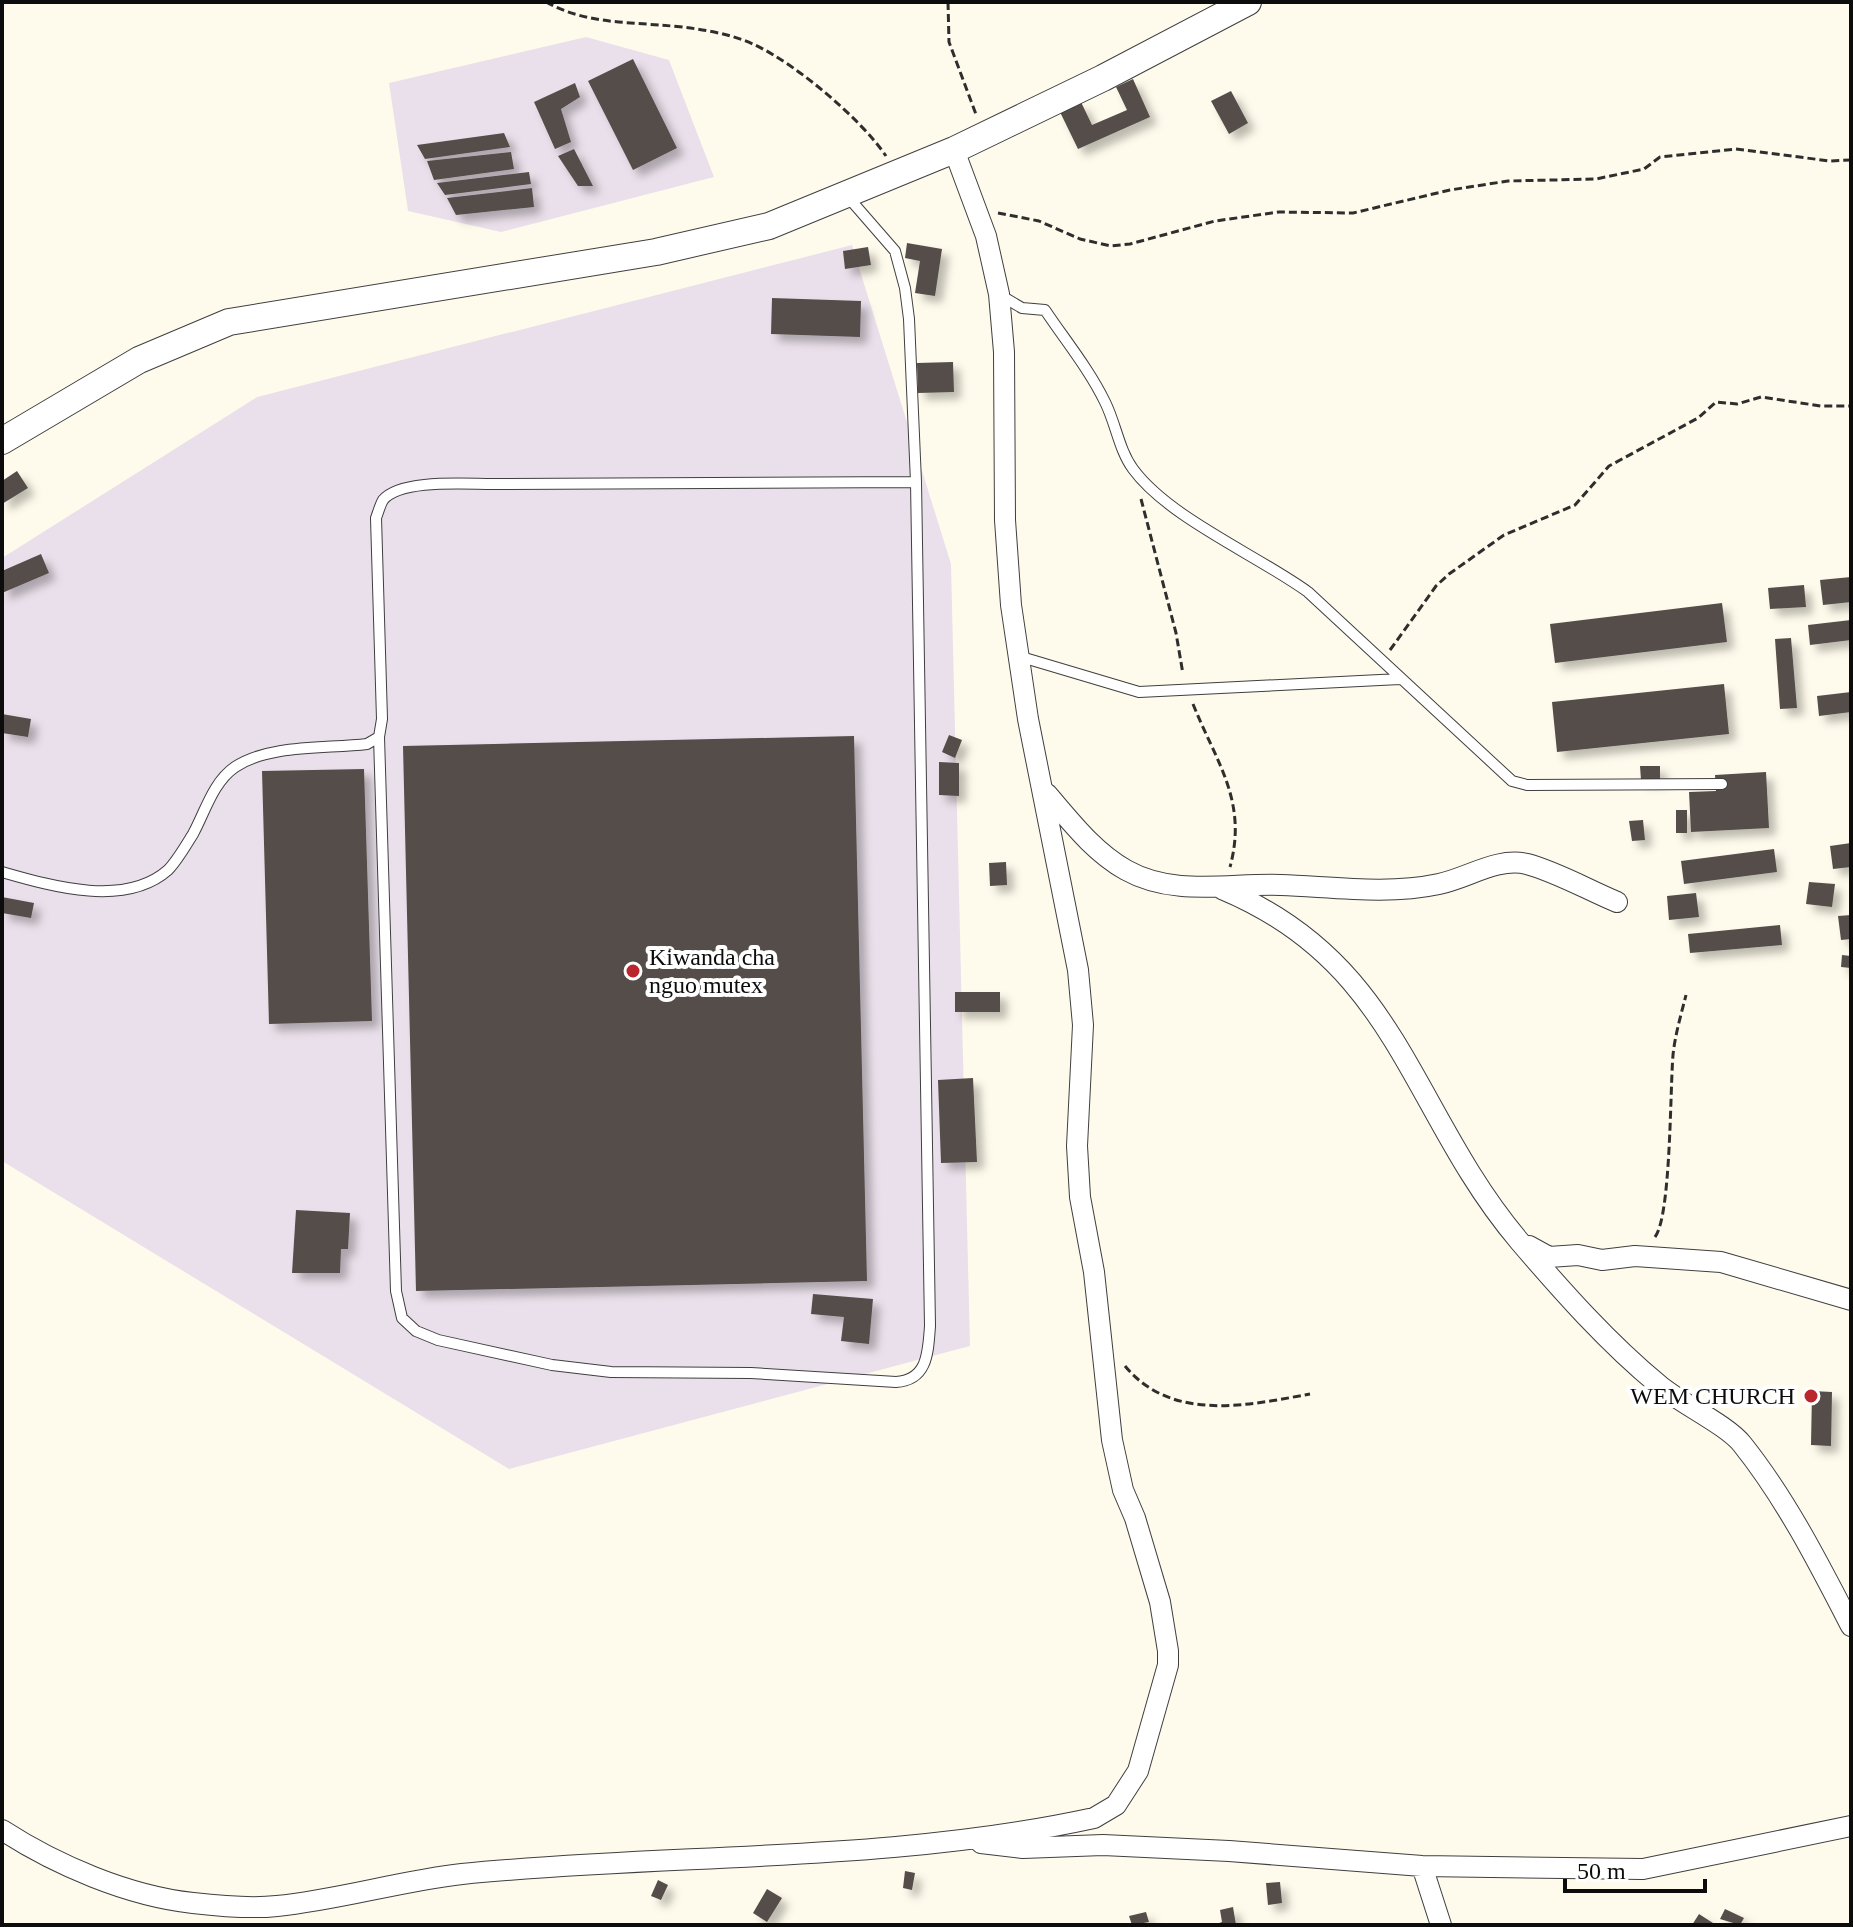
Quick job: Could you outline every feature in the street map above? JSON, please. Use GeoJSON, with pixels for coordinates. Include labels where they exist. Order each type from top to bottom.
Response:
{"type":"FeatureCollection","features":[{"type":"Feature","properties":{"kind":"street"},"geometry":{"type":"LineString","coordinates":[[2,441],[139,360],[229,322],[656,252],[769,226],[954,150],[1103,78],[1248,2]]}},
{"type":"Feature","properties":{"kind":"street"},"geometry":{"type":"LineString","coordinates":[[2,1830],[32,1849],[166,1899],[276,1906],[460,1875],[722,1860],[962,1838],[1094,1818],[1116,1805],[1128,1790],[1149,1737],[1168,1665],[1166,1631],[1135,1518],[1117,1469],[1102,1338],[1080,1197],[1077,1146],[1083,1025],[1078,970],[1018,656],[1005,520],[1004,352],[999,294],[986,236],[954,150]]}},
{"type":"Feature","properties":{"kind":"street"},"geometry":{"type":"LineString","coordinates":[[1045,791],[1102,854],[1128,871],[1157,881],[1222,889],[1279,885],[1384,889],[1439,884],[1500,863],[1526,864],[1617,902]]}},
{"type":"Feature","properties":{"kind":"street"},"geometry":{"type":"LineString","coordinates":[[1222,889],[1276,916],[1340,967],[1373,1004],[1463,1157],[1516,1237],[1560,1287],[1657,1384],[1740,1441],[1795,1522],[1851,1626]]}},
{"type":"Feature","properties":{"kind":"street"},"geometry":{"type":"LineString","coordinates":[[1516,1237],[1549,1257],[1578,1255],[1602,1260],[1635,1256],[1721,1262],[1851,1300]]}},
{"type":"Feature","properties":{"kind":"street"},"geometry":{"type":"LineString","coordinates":[[962,1838],[998,1847],[1103,1845],[1422,1866],[1643,1869],[1851,1826]]}},
{"type":"Feature","properties":{"kind":"street"},"geometry":{"type":"LineString","coordinates":[[1422,1866],[1441,1925]]}},
{"type":"Feature","properties":{"kind":"lane"},"geometry":{"type":"LineString","coordinates":[[846,196],[895,251],[902,271],[909,319],[916,482],[930,1326],[925,1364],[910,1381],[751,1373],[611,1372],[552,1365],[438,1340],[416,1331],[402,1318],[396,1291],[379,737],[382,719],[376,518],[382,501],[395,491],[423,486],[916,482]]}},
{"type":"Feature","properties":{"kind":"lane"},"geometry":{"type":"LineString","coordinates":[[999,294],[1022,308],[1045,310],[1105,401],[1134,471],[1175,507],[1308,592],[1512,781],[1527,785],[1722,784]]}},
{"type":"Feature","properties":{"kind":"lane"},"geometry":{"type":"LineString","coordinates":[[1018,656],[1052,663],[1116,687],[1139,692],[1400,679]]}},
{"type":"Feature","properties":{"kind":"lane"},"geometry":{"type":"LineString","coordinates":[[2,872],[96,892],[139,886],[168,870],[192,835],[212,794],[232,769],[255,757],[367,744],[379,737]]}},
{"type":"Feature","properties":{"kind":"path"},"geometry":{"type":"LineString","coordinates":[[546,2],[593,20],[642,27],[661,25],[755,45],[801,75],[873,138],[899,175]]}},
{"type":"Feature","properties":{"kind":"path"},"geometry":{"type":"LineString","coordinates":[[948,2],[949,42],[984,135]]}},
{"type":"Feature","properties":{"kind":"path"},"geometry":{"type":"LineString","coordinates":[[976,208],[1039,221],[1080,239],[1111,246],[1130,244],[1215,221],[1279,212],[1353,213],[1450,190],[1508,181],[1596,179],[1644,169],[1660,157],[1736,149],[1830,161],[1851,160]]}},
{"type":"Feature","properties":{"kind":"path"},"geometry":{"type":"LineString","coordinates":[[1381,662],[1424,600],[1449,574],[1504,535],[1575,505],[1609,466],[1698,418],[1716,402],[1737,404],[1761,397],[1821,406],[1851,406]]}},
{"type":"Feature","properties":{"kind":"path"},"geometry":{"type":"LineString","coordinates":[[1134,471],[1176,633],[1186,690],[1236,805],[1234,851],[1222,889]]}},
{"type":"Feature","properties":{"kind":"path"},"geometry":{"type":"LineString","coordinates":[[1635,1256],[1661,1228],[1668,1183],[1673,1050],[1686,995]]}},
{"type":"Feature","properties":{"kind":"path"},"geometry":{"type":"LineString","coordinates":[[1102,1338],[1129,1371],[1153,1388],[1202,1406],[1233,1408],[1310,1394]]}},
{"type":"Feature","properties":{"kind":"shaded area"},"geometry":{"type":"Polygon","coordinates":[[[586,37],[669,60],[714,177],[501,232],[408,211],[389,83],[586,37]]]}},
{"type":"Feature","properties":{"kind":"shaded area"},"geometry":{"type":"Polygon","coordinates":[[[852,245],[951,564],[970,1346],[509,1469],[2,1161],[2,558],[257,397],[852,245]]]}},
{"type":"Feature","properties":{"kind":"building"},"geometry":{"type":"Polygon","coordinates":[[[633,59],[677,148],[633,170],[588,81],[633,59]]]}},
{"type":"Feature","properties":{"kind":"building"},"geometry":{"type":"Polygon","coordinates":[[[1133,79],[1150,117],[1078,149],[1060,112],[1081,102],[1092,125],[1127,110],[1116,87],[1133,79]]]}},
{"type":"Feature","properties":{"kind":"building"},"geometry":{"type":"Polygon","coordinates":[[[575,83],[580,97],[561,109],[571,142],[555,149],[534,102],[575,83]]]}},
{"type":"Feature","properties":{"kind":"building"},"geometry":{"type":"Polygon","coordinates":[[[1231,91],[1248,123],[1229,134],[1211,101],[1231,91]]]}},
{"type":"Feature","properties":{"kind":"building"},"geometry":{"type":"Polygon","coordinates":[[[504,133],[510,147],[425,159],[417,145],[504,133]]]}},
{"type":"Feature","properties":{"kind":"building"},"geometry":{"type":"Polygon","coordinates":[[[574,149],[593,186],[578,186],[558,156],[574,149]]]}},
{"type":"Feature","properties":{"kind":"building"},"geometry":{"type":"Polygon","coordinates":[[[511,152],[514,169],[434,180],[427,161],[511,152]]]}},
{"type":"Feature","properties":{"kind":"building"},"geometry":{"type":"Polygon","coordinates":[[[529,172],[531,184],[445,195],[437,183],[529,172]]]}},
{"type":"Feature","properties":{"kind":"building"},"geometry":{"type":"Polygon","coordinates":[[[532,188],[534,207],[456,215],[447,198],[532,188]]]}},
{"type":"Feature","properties":{"kind":"building"},"geometry":{"type":"Polygon","coordinates":[[[907,243],[942,249],[935,296],[915,293],[920,261],[905,258],[907,243]]]}},
{"type":"Feature","properties":{"kind":"building"},"geometry":{"type":"Polygon","coordinates":[[[868,247],[871,265],[845,269],[843,251],[868,247]]]}},
{"type":"Feature","properties":{"kind":"building"},"geometry":{"type":"Polygon","coordinates":[[[772,298],[861,301],[860,337],[771,334],[772,298]]]}},
{"type":"Feature","properties":{"kind":"building"},"geometry":{"type":"Polygon","coordinates":[[[953,362],[954,392],[918,393],[917,363],[953,362]]]}},
{"type":"Feature","properties":{"kind":"building"},"geometry":{"type":"Polygon","coordinates":[[[17,471],[28,488],[2,504],[2,481],[17,471]]]}},
{"type":"Feature","properties":{"kind":"building"},"geometry":{"type":"Polygon","coordinates":[[[41,554],[49,573],[2,593],[2,571],[41,554]]]}},
{"type":"Feature","properties":{"kind":"building"},"geometry":{"type":"Polygon","coordinates":[[[1851,577],[1851,602],[1823,605],[1820,580],[1851,577]]]}},
{"type":"Feature","properties":{"kind":"building"},"geometry":{"type":"Polygon","coordinates":[[[1804,585],[1806,607],[1770,609],[1768,588],[1804,585]]]}},
{"type":"Feature","properties":{"kind":"building"},"geometry":{"type":"Polygon","coordinates":[[[1722,603],[1727,642],[1555,663],[1550,624],[1722,603]]]}},
{"type":"Feature","properties":{"kind":"building"},"geometry":{"type":"Polygon","coordinates":[[[1851,620],[1851,640],[1810,645],[1808,625],[1851,620]]]}},
{"type":"Feature","properties":{"kind":"building"},"geometry":{"type":"Polygon","coordinates":[[[1791,638],[1797,708],[1780,709],[1775,639],[1791,638]]]}},
{"type":"Feature","properties":{"kind":"building"},"geometry":{"type":"Polygon","coordinates":[[[1724,684],[1729,734],[1557,752],[1552,702],[1724,684]]]}},
{"type":"Feature","properties":{"kind":"building"},"geometry":{"type":"Polygon","coordinates":[[[1851,692],[1851,712],[1819,716],[1817,696],[1851,692]]]}},
{"type":"Feature","properties":{"kind":"building"},"geometry":{"type":"Polygon","coordinates":[[[2,714],[31,719],[28,737],[2,733],[2,714]]]}},
{"type":"Feature","properties":{"kind":"building"},"geometry":{"type":"Polygon","coordinates":[[[949,735],[962,740],[955,758],[942,752],[949,735]]]}},
{"type":"Feature","properties":{"kind":"building"},"geometry":{"type":"Polygon","coordinates":[[[854,736],[867,1281],[416,1291],[403,746],[854,736]]]}},
{"type":"Feature","properties":{"kind":"building"},"geometry":{"type":"Polygon","coordinates":[[[939,762],[959,763],[959,796],[939,795],[939,762]]]}},
{"type":"Feature","properties":{"kind":"building"},"geometry":{"type":"Polygon","coordinates":[[[1640,766],[1660,766],[1660,779],[1641,780],[1640,766]]]}},
{"type":"Feature","properties":{"kind":"building"},"geometry":{"type":"Polygon","coordinates":[[[364,769],[372,1021],[269,1024],[262,771],[364,769]]]}},
{"type":"Feature","properties":{"kind":"building"},"geometry":{"type":"Polygon","coordinates":[[[1766,772],[1769,828],[1691,832],[1689,792],[1716,791],[1715,775],[1766,772]]]}},
{"type":"Feature","properties":{"kind":"building"},"geometry":{"type":"Polygon","coordinates":[[[1676,810],[1687,810],[1687,833],[1676,833],[1676,810]]]}},
{"type":"Feature","properties":{"kind":"building"},"geometry":{"type":"Polygon","coordinates":[[[1643,820],[1645,840],[1632,841],[1629,821],[1643,820]]]}},
{"type":"Feature","properties":{"kind":"building"},"geometry":{"type":"Polygon","coordinates":[[[1851,843],[1851,867],[1833,869],[1830,846],[1851,843]]]}},
{"type":"Feature","properties":{"kind":"building"},"geometry":{"type":"Polygon","coordinates":[[[1774,849],[1777,872],[1684,884],[1681,861],[1774,849]]]}},
{"type":"Feature","properties":{"kind":"building"},"geometry":{"type":"Polygon","coordinates":[[[1006,862],[1007,885],[990,886],[989,863],[1006,862]]]}},
{"type":"Feature","properties":{"kind":"building"},"geometry":{"type":"Polygon","coordinates":[[[1809,882],[1835,884],[1832,907],[1806,904],[1809,882]]]}},
{"type":"Feature","properties":{"kind":"building"},"geometry":{"type":"Polygon","coordinates":[[[1696,893],[1699,917],[1669,920],[1667,896],[1696,893]]]}},
{"type":"Feature","properties":{"kind":"building"},"geometry":{"type":"Polygon","coordinates":[[[2,897],[34,903],[31,918],[2,913],[2,897]]]}},
{"type":"Feature","properties":{"kind":"building"},"geometry":{"type":"Polygon","coordinates":[[[1851,915],[1851,939],[1841,940],[1838,916],[1851,915]]]}},
{"type":"Feature","properties":{"kind":"building"},"geometry":{"type":"Polygon","coordinates":[[[1780,925],[1782,945],[1690,953],[1688,934],[1780,925]]]}},
{"type":"Feature","properties":{"kind":"building"},"geometry":{"type":"Polygon","coordinates":[[[1842,955],[1851,956],[1851,968],[1841,967],[1842,955]]]}},
{"type":"Feature","properties":{"kind":"building"},"geometry":{"type":"Polygon","coordinates":[[[955,992],[1000,992],[1000,1012],[955,1012],[955,992]]]}},
{"type":"Feature","properties":{"kind":"building"},"geometry":{"type":"Polygon","coordinates":[[[973,1078],[977,1162],[941,1163],[938,1080],[973,1078]]]}},
{"type":"Feature","properties":{"kind":"building"},"geometry":{"type":"Polygon","coordinates":[[[296,1210],[350,1213],[348,1249],[341,1249],[340,1273],[292,1273],[296,1210]]]}},
{"type":"Feature","properties":{"kind":"building"},"geometry":{"type":"Polygon","coordinates":[[[813,1294],[873,1299],[869,1344],[841,1341],[844,1317],[811,1314],[813,1294]]]}},
{"type":"Feature","properties":{"kind":"building","name":"WEM CHURCH"},"geometry":{"type":"Polygon","coordinates":[[[1812,1391],[1832,1392],[1831,1446],[1811,1445],[1812,1391]]]}},
{"type":"Feature","properties":{"kind":"building"},"geometry":{"type":"Polygon","coordinates":[[[905,1871],[915,1873],[912,1890],[903,1888],[905,1871]]]}},
{"type":"Feature","properties":{"kind":"building"},"geometry":{"type":"Polygon","coordinates":[[[658,1880],[668,1885],[661,1900],[651,1896],[658,1880]]]}},
{"type":"Feature","properties":{"kind":"building"},"geometry":{"type":"Polygon","coordinates":[[[1280,1882],[1282,1903],[1268,1905],[1266,1883],[1280,1882]]]}},
{"type":"Feature","properties":{"kind":"building"},"geometry":{"type":"Polygon","coordinates":[[[767,1889],[782,1898],[767,1922],[753,1913],[767,1889]]]}},
{"type":"Feature","properties":{"kind":"building"},"geometry":{"type":"Polygon","coordinates":[[[1233,1907],[1236,1925],[1214,1925],[1222,1922],[1220,1910],[1233,1907]]]}},
{"type":"Feature","properties":{"kind":"building"},"geometry":{"type":"Polygon","coordinates":[[[1725,1909],[1744,1918],[1740,1925],[1720,1919],[1725,1909]]]}},
{"type":"Feature","properties":{"kind":"building"},"geometry":{"type":"Polygon","coordinates":[[[1146,1912],[1149,1922],[1132,1925],[1129,1916],[1146,1912]]]}},
{"type":"Feature","properties":{"kind":"building"},"geometry":{"type":"Polygon","coordinates":[[[1699,1914],[1713,1923],[1712,1925],[1692,1925],[1699,1914]]]}},
{"type":"Feature","properties":{"kind":"place","name":"Kiwanda cha nguo mutex"},"geometry":{"type":"Point","coordinates":[633,971]}},
{"type":"Feature","properties":{"kind":"place","name":"WEM CHURCH"},"geometry":{"type":"Point","coordinates":[1811,1396]}}]}
